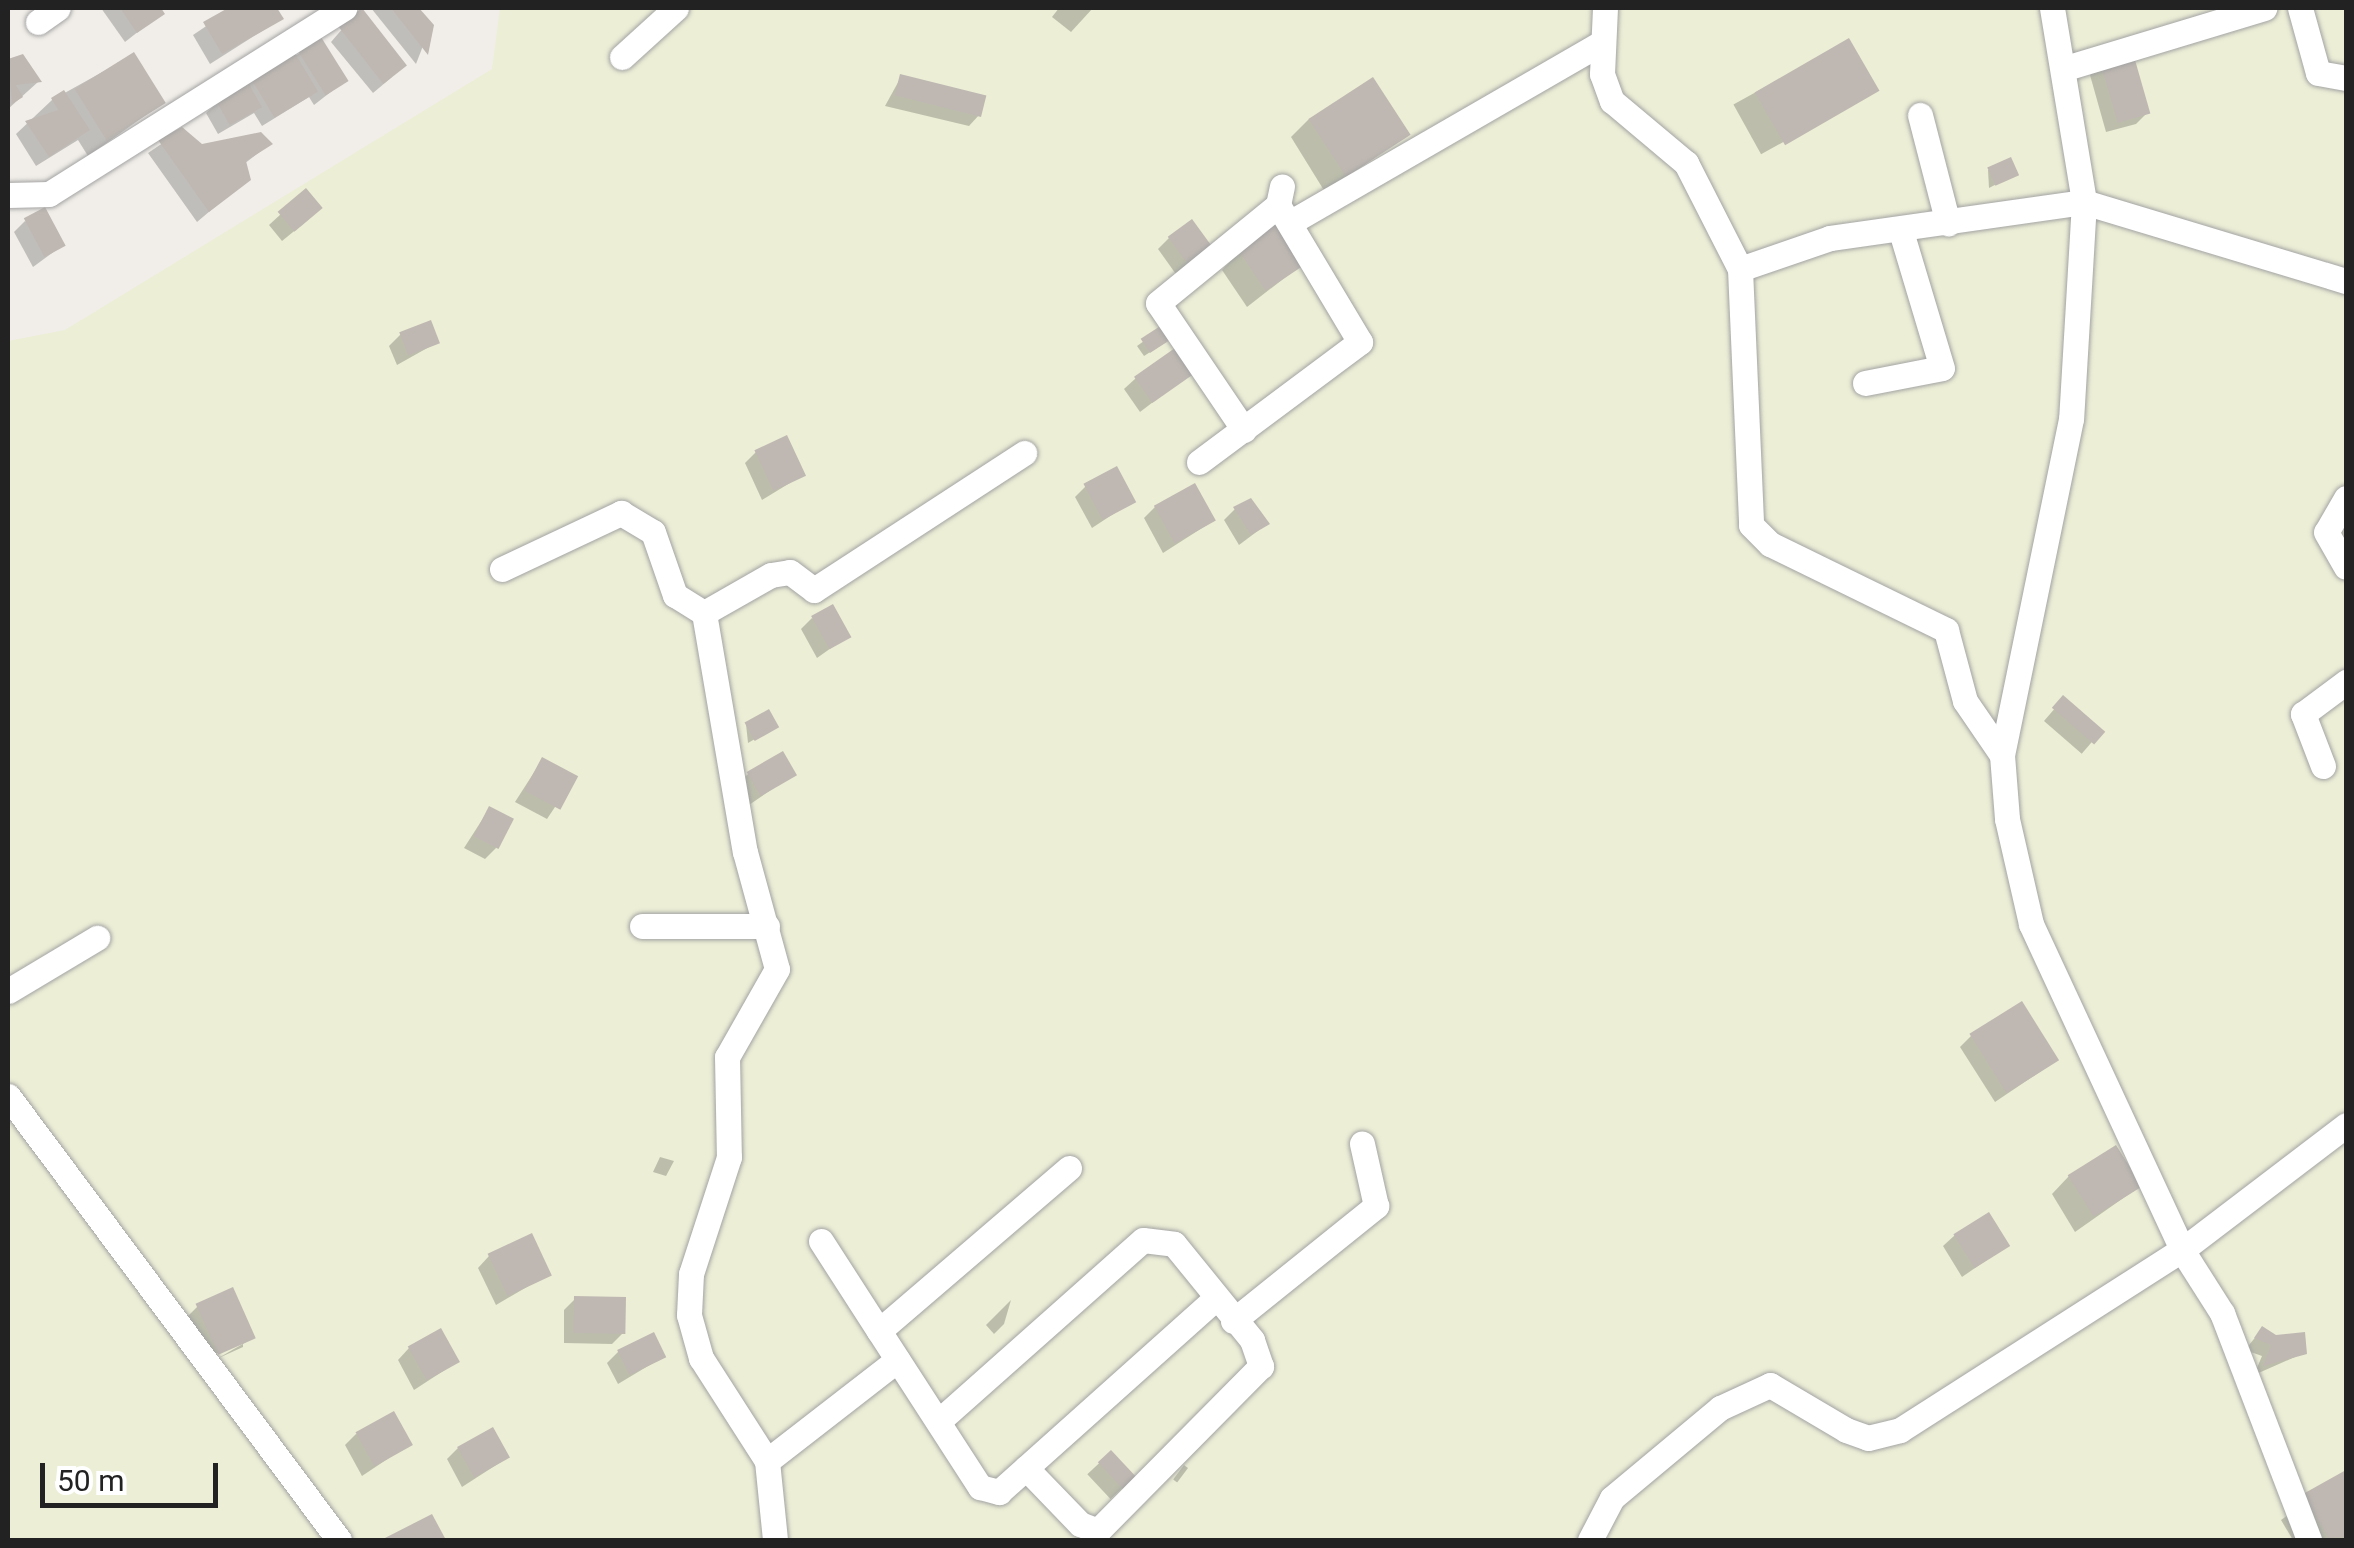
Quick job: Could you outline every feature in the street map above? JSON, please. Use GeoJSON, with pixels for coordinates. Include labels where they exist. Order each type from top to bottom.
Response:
{"type":"FeatureCollection","features":[{"type":"Feature","properties":{"kind":"street"},"geometry":{"type":"LineString","coordinates":[[8,195],[49,194],[344,8]]}},
{"type":"Feature","properties":{"kind":"street"},"geometry":{"type":"LineString","coordinates":[[622,56],[676,8]]}},
{"type":"Feature","properties":{"kind":"street"},"geometry":{"type":"LineString","coordinates":[[1605,8],[1603,42],[1612,101],[1686,163],[1740,269],[1751,525],[1770,544],[1946,630],[1981,737],[2002,755]]}},
{"type":"Feature","properties":{"kind":"street"},"geometry":{"type":"LineString","coordinates":[[2052,8],[2069,66],[2084,202],[2071,419],[2002,755],[2031,924],[2182,1250],[2222,1313],[2309,1540]]}},
{"type":"Feature","properties":{"kind":"street"},"geometry":{"type":"LineString","coordinates":[[2300,8],[2318,73],[2346,78]]}},
{"type":"Feature","properties":{"kind":"street"},"geometry":{"type":"LineString","coordinates":[[2069,66],[2254,9]]}},
{"type":"Feature","properties":{"kind":"street"},"geometry":{"type":"LineString","coordinates":[[1244,430],[1158,304],[1284,204],[1603,42]]}},
{"type":"Feature","properties":{"kind":"street"},"geometry":{"type":"LineString","coordinates":[[1920,115],[1948,223]]}},
{"type":"Feature","properties":{"kind":"street"},"geometry":{"type":"LineString","coordinates":[[1740,269],[1830,238],[2084,202],[2346,281]]}},
{"type":"Feature","properties":{"kind":"street"},"geometry":{"type":"LineString","coordinates":[[1199,462],[1360,342],[1284,204]]}},
{"type":"Feature","properties":{"kind":"street"},"geometry":{"type":"LineString","coordinates":[[1865,382],[1942,368],[1900,231]]}},
{"type":"Feature","properties":{"kind":"street"},"geometry":{"type":"LineString","coordinates":[[704,612],[771,575],[790,572],[814,590],[1024,453]]}},
{"type":"Feature","properties":{"kind":"street"},"geometry":{"type":"LineString","coordinates":[[2346,498],[2326,532],[2346,568]]}},
{"type":"Feature","properties":{"kind":"street"},"geometry":{"type":"LineString","coordinates":[[502,569],[621,514],[653,532],[675,595],[704,612],[745,852],[777,969],[727,1057],[729,1157],[691,1274],[689,1314],[701,1358],[767,1461],[775,1540]]}},
{"type":"Feature","properties":{"kind":"street"},"geometry":{"type":"LineString","coordinates":[[2324,766],[2303,714],[2346,682]]}},
{"type":"Feature","properties":{"kind":"street"},"geometry":{"type":"LineString","coordinates":[[642,926],[767,926]]}},
{"type":"Feature","properties":{"kind":"street"},"geometry":{"type":"LineString","coordinates":[[8,991],[97,938]]}},
{"type":"Feature","properties":{"kind":"street"},"geometry":{"type":"LineString","coordinates":[[8,1096],[339,1540]]}},
{"type":"Feature","properties":{"kind":"street"},"geometry":{"type":"LineString","coordinates":[[1590,1540],[1612,1498],[1752,1392],[1790,1388],[1868,1438],[1900,1430],[2182,1250],[2346,1125]]}},
{"type":"Feature","properties":{"kind":"street"},"geometry":{"type":"LineString","coordinates":[[1233,1321],[1376,1206],[1362,1144]]}},
{"type":"Feature","properties":{"kind":"street"},"geometry":{"type":"LineString","coordinates":[[879,1331],[1068,1168]]}},
{"type":"Feature","properties":{"kind":"street"},"geometry":{"type":"LineString","coordinates":[[940,1420],[1144,1240],[1174,1244],[1233,1321],[1261,1366],[1098,1530],[1026,1468]]}},
{"type":"Feature","properties":{"kind":"street"},"geometry":{"type":"LineString","coordinates":[[822,1242],[986,1492],[1026,1468],[1214,1300]]}},
{"type":"Feature","properties":{"kind":"street"},"geometry":{"type":"LineString","coordinates":[[767,1461],[897,1360]]}},
{"type":"Feature","properties":{"kind":"green space"},"geometry":{"type":"Polygon","coordinates":[[[500,8],[2346,8],[2346,1540],[8,1540],[8,341],[65,330],[492,69],[500,8]]]}},
{"type":"Feature","properties":{"kind":"building"},"geometry":{"type":"Polygon","coordinates":[[[120,8],[161,8],[165,14],[137,33],[120,8]]]}},
{"type":"Feature","properties":{"kind":"building"},"geometry":{"type":"Polygon","coordinates":[[[228,8],[277,8],[284,19],[222,54],[203,22],[228,8]]]}},
{"type":"Feature","properties":{"kind":"building"},"geometry":{"type":"Polygon","coordinates":[[[362,8],[407,66],[383,84],[338,26],[362,8]]]}},
{"type":"Feature","properties":{"kind":"building"},"geometry":{"type":"Polygon","coordinates":[[[391,8],[419,8],[434,25],[428,55],[391,8]]]}},
{"type":"Feature","properties":{"kind":"building"},"geometry":{"type":"Polygon","coordinates":[[[321,37],[349,81],[326,95],[298,51],[321,37]]]}},
{"type":"Feature","properties":{"kind":"building"},"geometry":{"type":"Polygon","coordinates":[[[1849,38],[1880,91],[1785,145],[1755,92],[1849,38]]]}},
{"type":"Feature","properties":{"kind":"building"},"geometry":{"type":"Polygon","coordinates":[[[134,52],[166,103],[106,140],[75,89],[134,52]]]}},
{"type":"Feature","properties":{"kind":"building"},"geometry":{"type":"Polygon","coordinates":[[[295,53],[318,92],[274,118],[251,79],[295,53]]]}},
{"type":"Feature","properties":{"kind":"building"},"geometry":{"type":"Polygon","coordinates":[[[2133,53],[2150,114],[2118,123],[2100,62],[2133,53]]]}},
{"type":"Feature","properties":{"kind":"building"},"geometry":{"type":"Polygon","coordinates":[[[23,54],[42,82],[16,85],[23,97],[12,104],[8,59],[23,54]]]}},
{"type":"Feature","properties":{"kind":"building"},"geometry":{"type":"Polygon","coordinates":[[[900,74],[986,96],[981,117],[895,95],[900,74]]]}},
{"type":"Feature","properties":{"kind":"building"},"geometry":{"type":"Polygon","coordinates":[[[1373,77],[1411,135],[1346,177],[1308,119],[1373,77]]]}},
{"type":"Feature","properties":{"kind":"building"},"geometry":{"type":"Polygon","coordinates":[[[248,82],[262,107],[230,125],[216,100],[248,82]]]}},
{"type":"Feature","properties":{"kind":"building"},"geometry":{"type":"Polygon","coordinates":[[[64,90],[90,130],[49,157],[25,121],[58,110],[51,98],[64,90]]]}},
{"type":"Feature","properties":{"kind":"building"},"geometry":{"type":"Polygon","coordinates":[[[182,127],[202,144],[261,132],[273,144],[246,161],[251,180],[209,212],[158,140],[182,127]]]}},
{"type":"Feature","properties":{"kind":"building"},"geometry":{"type":"Polygon","coordinates":[[[2011,157],[2019,175],[1995,186],[1987,168],[2011,157]]]}},
{"type":"Feature","properties":{"kind":"building"},"geometry":{"type":"Polygon","coordinates":[[[306,188],[323,208],[294,232],[278,212],[306,188]]]}},
{"type":"Feature","properties":{"kind":"building"},"geometry":{"type":"Polygon","coordinates":[[[45,207],[66,246],[44,257],[24,218],[45,207]]]}},
{"type":"Feature","properties":{"kind":"building"},"geometry":{"type":"Polygon","coordinates":[[[1192,219],[1215,251],[1191,268],[1168,237],[1192,219]]]}},
{"type":"Feature","properties":{"kind":"building"},"geometry":{"type":"Polygon","coordinates":[[[1280,221],[1308,262],[1266,291],[1238,250],[1280,221]]]}},
{"type":"Feature","properties":{"kind":"building"},"geometry":{"type":"Polygon","coordinates":[[[431,320],[440,343],[408,356],[399,332],[431,320]]]}},
{"type":"Feature","properties":{"kind":"building"},"geometry":{"type":"Polygon","coordinates":[[[1165,323],[1174,337],[1150,353],[1141,339],[1165,323]]]}},
{"type":"Feature","properties":{"kind":"building"},"geometry":{"type":"Polygon","coordinates":[[[1175,348],[1193,374],[1152,403],[1134,377],[1175,348]]]}},
{"type":"Feature","properties":{"kind":"building"},"geometry":{"type":"Polygon","coordinates":[[[787,435],[806,476],[773,491],[754,450],[787,435]]]}},
{"type":"Feature","properties":{"kind":"building"},"geometry":{"type":"Polygon","coordinates":[[[1117,466],[1136,502],[1103,520],[1083,484],[1117,466]]]}},
{"type":"Feature","properties":{"kind":"building"},"geometry":{"type":"Polygon","coordinates":[[[1195,483],[1216,521],[1175,543],[1154,506],[1195,483]]]}},
{"type":"Feature","properties":{"kind":"building"},"geometry":{"type":"Polygon","coordinates":[[[1251,498],[1270,524],[1251,535],[1233,507],[1251,498]]]}},
{"type":"Feature","properties":{"kind":"building"},"geometry":{"type":"Polygon","coordinates":[[[833,604],[851,637],[830,649],[811,616],[833,604]]]}},
{"type":"Feature","properties":{"kind":"building"},"geometry":{"type":"Polygon","coordinates":[[[2063,695],[2105,732],[2094,745],[2052,708],[2063,695]]]}},
{"type":"Feature","properties":{"kind":"building"},"geometry":{"type":"Polygon","coordinates":[[[769,709],[779,727],[755,741],[745,723],[769,709]]]}},
{"type":"Feature","properties":{"kind":"building"},"geometry":{"type":"Polygon","coordinates":[[[783,751],[797,775],[761,796],[747,772],[783,751]]]}},
{"type":"Feature","properties":{"kind":"building"},"geometry":{"type":"Polygon","coordinates":[[[542,757],[578,776],[560,810],[524,791],[542,757]]]}},
{"type":"Feature","properties":{"kind":"building"},"geometry":{"type":"Polygon","coordinates":[[[489,806],[514,819],[499,849],[474,836],[489,806]]]}},
{"type":"Feature","properties":{"kind":"building"},"geometry":{"type":"Polygon","coordinates":[[[2022,1001],[2059,1060],[2007,1093],[1969,1034],[2022,1001]]]}},
{"type":"Feature","properties":{"kind":"building"},"geometry":{"type":"Polygon","coordinates":[[[2116,1145],[2142,1187],[2094,1217],[2068,1175],[2116,1145]]]}},
{"type":"Feature","properties":{"kind":"building"},"geometry":{"type":"Polygon","coordinates":[[[1989,1212],[2010,1246],[1975,1268],[1953,1234],[1989,1212]]]}},
{"type":"Feature","properties":{"kind":"building"},"geometry":{"type":"Polygon","coordinates":[[[532,1233],[552,1276],[507,1296],[488,1254],[532,1233]]]}},
{"type":"Feature","properties":{"kind":"building"},"geometry":{"type":"Polygon","coordinates":[[[233,1287],[256,1338],[218,1355],[196,1304],[233,1287]]]}},
{"type":"Feature","properties":{"kind":"building"},"geometry":{"type":"Polygon","coordinates":[[[574,1296],[626,1297],[625,1334],[573,1333],[574,1296]]]}},
{"type":"Feature","properties":{"kind":"building"},"geometry":{"type":"Polygon","coordinates":[[[2262,1326],[2276,1335],[2305,1332],[2307,1354],[2263,1366],[2271,1345],[2254,1338],[2262,1326]]]}},
{"type":"Feature","properties":{"kind":"building"},"geometry":{"type":"Polygon","coordinates":[[[441,1328],[460,1362],[427,1381],[408,1346],[441,1328]]]}},
{"type":"Feature","properties":{"kind":"building"},"geometry":{"type":"Polygon","coordinates":[[[654,1332],[666,1357],[629,1375],[617,1350],[654,1332]]]}},
{"type":"Feature","properties":{"kind":"building"},"geometry":{"type":"Polygon","coordinates":[[[394,1411],[413,1445],[374,1466],[356,1432],[394,1411]]]}},
{"type":"Feature","properties":{"kind":"building"},"geometry":{"type":"Polygon","coordinates":[[[493,1427],[510,1458],[474,1477],[457,1447],[493,1427]]]}},
{"type":"Feature","properties":{"kind":"building"},"geometry":{"type":"Polygon","coordinates":[[[1111,1450],[1137,1478],[1124,1490],[1098,1462],[1111,1450]]]}},
{"type":"Feature","properties":{"kind":"building"},"geometry":{"type":"Polygon","coordinates":[[[2346,1470],[2346,1537],[2328,1538],[2303,1494],[2346,1470]]]}},
{"type":"Feature","properties":{"kind":"building"},"geometry":{"type":"Polygon","coordinates":[[[432,1514],[446,1540],[381,1540],[432,1514]]]}}]}
